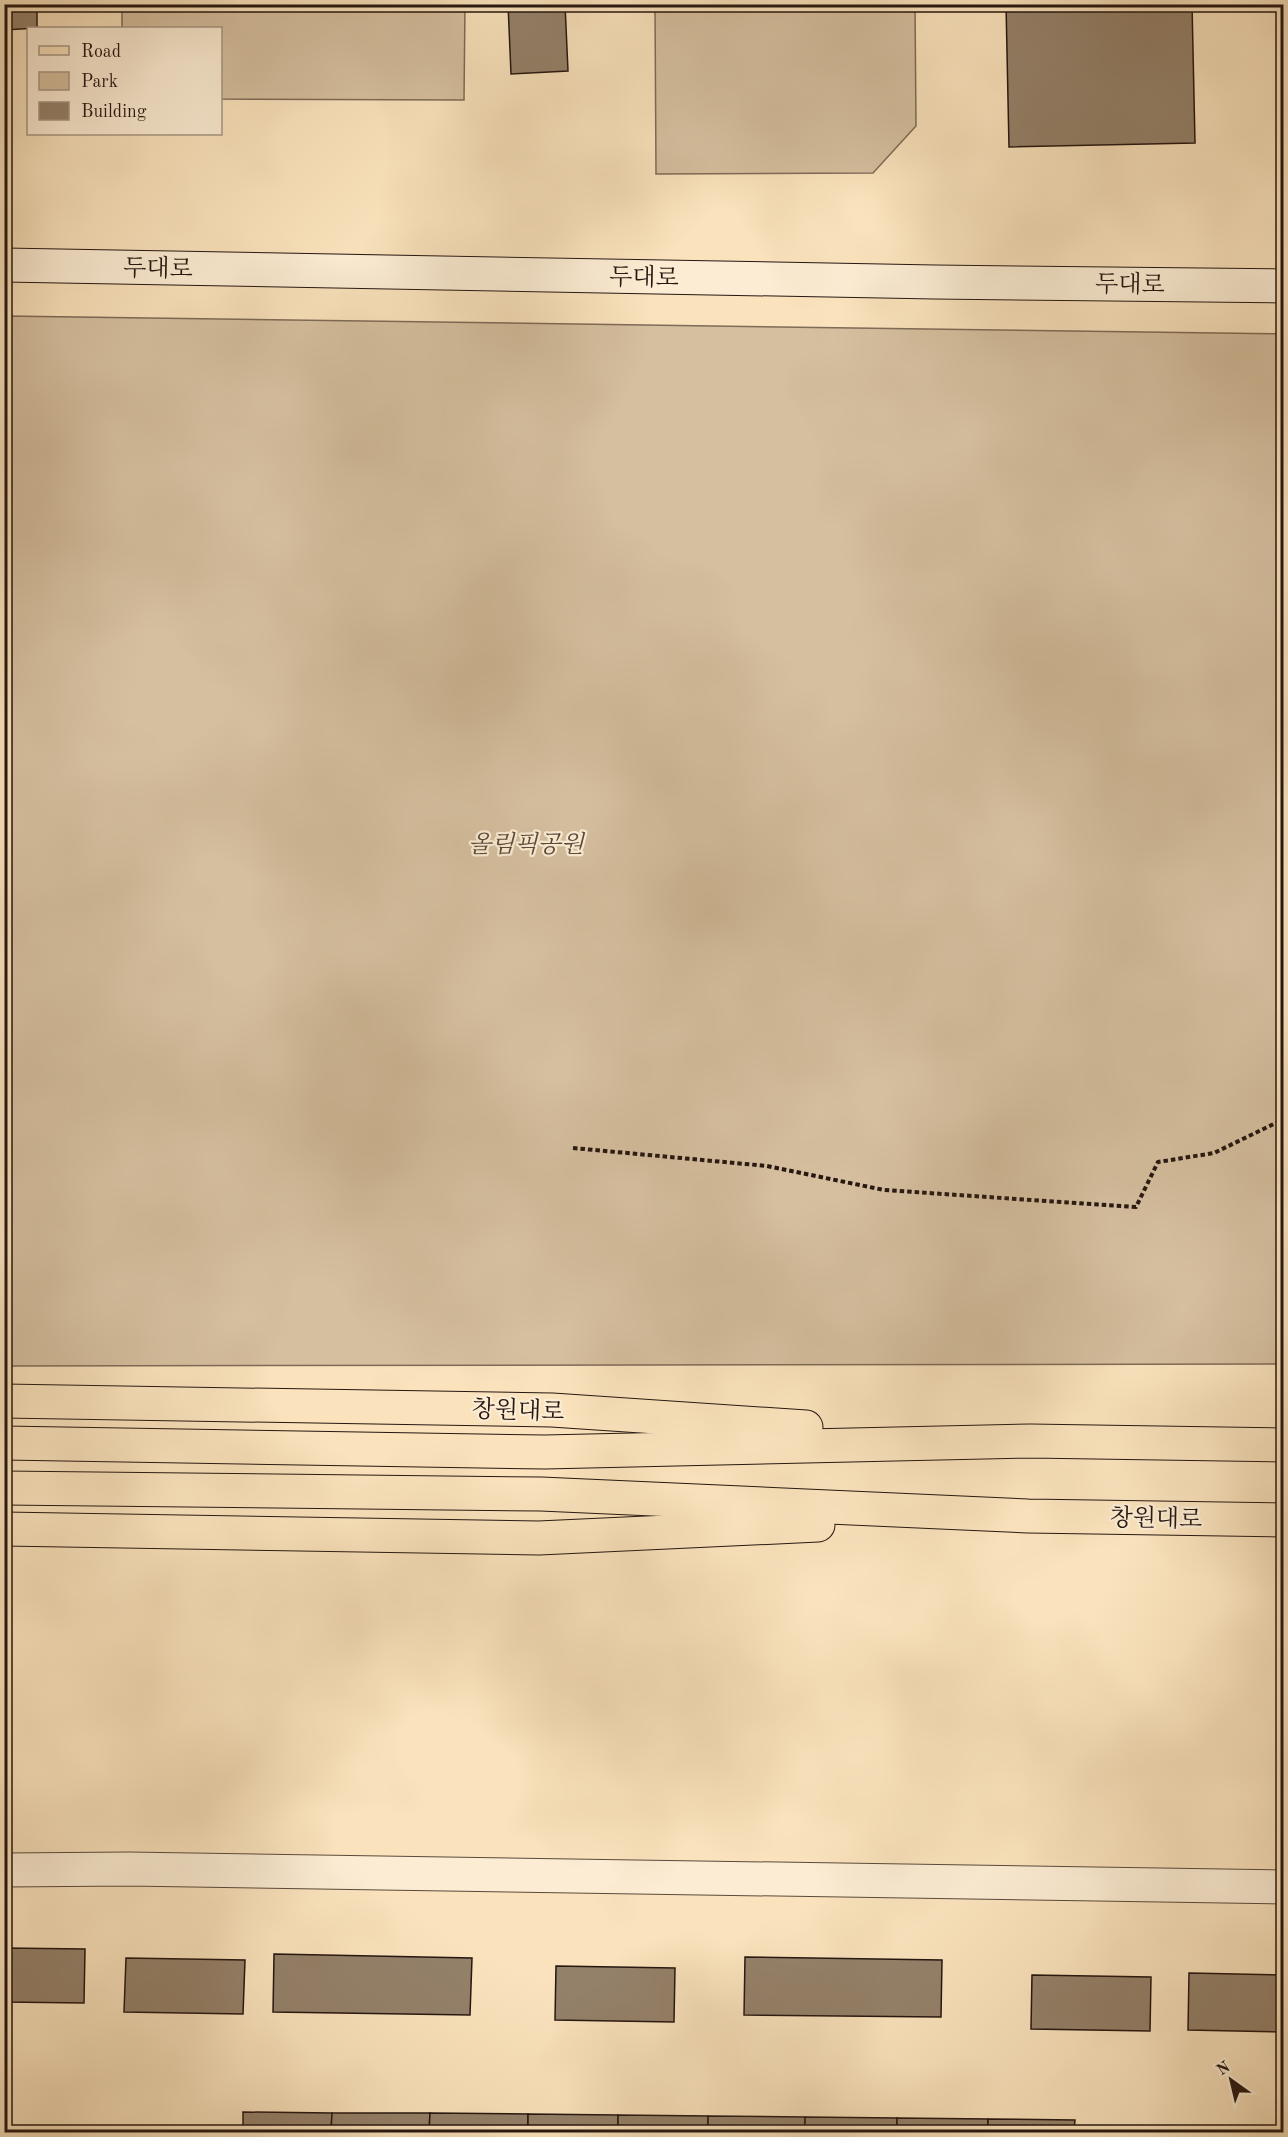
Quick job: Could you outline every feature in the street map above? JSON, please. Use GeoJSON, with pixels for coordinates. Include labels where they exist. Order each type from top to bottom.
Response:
{"type":"FeatureCollection","features":[{"type":"Feature","properties":{"kind":"main road","name":"창원대로"},"geometry":{"type":"LineString","coordinates":[[4,1401],[552,1410],[1030,1441]]}},
{"type":"Feature","properties":{"kind":"main road","name":"창원대로"},"geometry":{"type":"LineString","coordinates":[[4,1443],[545,1452],[1030,1441],[1284,1445]]}},
{"type":"Feature","properties":{"kind":"main road","name":"창원대로"},"geometry":{"type":"LineString","coordinates":[[4,1488],[541,1494],[1029,1516],[1284,1520]]}},
{"type":"Feature","properties":{"kind":"main road","name":"창원대로"},"geometry":{"type":"LineString","coordinates":[[4,1529],[539,1538],[1029,1516]]}},
{"type":"Feature","properties":{"kind":"street","name":"두대로"},"geometry":{"type":"LineString","coordinates":[[4,265],[923,282],[1284,286]]}},
{"type":"Feature","properties":{"kind":"street"},"geometry":{"type":"LineString","coordinates":[[4,1870],[165,1870],[1284,1887]]}},
{"type":"Feature","properties":{"kind":"path"},"geometry":{"type":"LineString","coordinates":[[573,1148],[767,1166],[884,1190],[1136,1207],[1158,1162],[1214,1153],[1284,1119]]}},
{"type":"Feature","properties":{"kind":"green space"},"geometry":{"type":"Polygon","coordinates":[[[122,5],[465,5],[464,100],[222,99],[222,27],[122,27],[122,5]]]}},
{"type":"Feature","properties":{"kind":"green space"},"geometry":{"type":"Polygon","coordinates":[[[655,5],[915,5],[916,126],[873,173],[656,174],[655,5]]]}},
{"type":"Feature","properties":{"kind":"green space","name":"올림픽공원"},"geometry":{"type":"Polygon","coordinates":[[[5,316],[1283,334],[1283,1364],[5,1366],[5,316]]]}},
{"type":"Feature","properties":{"kind":"building"},"geometry":{"type":"Polygon","coordinates":[[[4,4],[37,4],[37,27],[4,30],[4,4]]]}},
{"type":"Feature","properties":{"kind":"building"},"geometry":{"type":"Polygon","coordinates":[[[508,4],[565,4],[568,71],[511,74],[508,4]]]}},
{"type":"Feature","properties":{"kind":"building"},"geometry":{"type":"Polygon","coordinates":[[[1006,4],[1192,4],[1195,143],[1009,147],[1006,4]]]}},
{"type":"Feature","properties":{"kind":"building"},"geometry":{"type":"Polygon","coordinates":[[[4,1948],[85,1949],[84,2003],[4,2002],[4,1948]]]}},
{"type":"Feature","properties":{"kind":"building"},"geometry":{"type":"Polygon","coordinates":[[[274,1954],[472,1958],[470,2015],[273,2012],[274,1954]]]}},
{"type":"Feature","properties":{"kind":"building"},"geometry":{"type":"Polygon","coordinates":[[[745,1957],[942,1960],[941,2017],[744,2015],[745,1957]]]}},
{"type":"Feature","properties":{"kind":"building"},"geometry":{"type":"Polygon","coordinates":[[[126,1958],[245,1960],[243,2014],[124,2012],[126,1958]]]}},
{"type":"Feature","properties":{"kind":"building"},"geometry":{"type":"Polygon","coordinates":[[[556,1966],[675,1968],[674,2022],[555,2020],[556,1966]]]}},
{"type":"Feature","properties":{"kind":"building"},"geometry":{"type":"Polygon","coordinates":[[[1189,1973],[1284,1975],[1284,2032],[1188,2030],[1189,1973]]]}},
{"type":"Feature","properties":{"kind":"building"},"geometry":{"type":"Polygon","coordinates":[[[1032,1975],[1151,1977],[1150,2031],[1031,2029],[1032,1975]]]}},
{"type":"Feature","properties":{"kind":"building"},"geometry":{"type":"Polygon","coordinates":[[[243,2112],[332,2113],[331,2132],[243,2132],[243,2112]]]}},
{"type":"Feature","properties":{"kind":"building"},"geometry":{"type":"Polygon","coordinates":[[[332,2113],[430,2113],[429,2132],[331,2132],[332,2113]]]}},
{"type":"Feature","properties":{"kind":"building"},"geometry":{"type":"Polygon","coordinates":[[[430,2113],[528,2114],[528,2132],[429,2132],[430,2113]]]}},
{"type":"Feature","properties":{"kind":"building"},"geometry":{"type":"Polygon","coordinates":[[[528,2114],[618,2115],[618,2132],[528,2132],[528,2114]]]}},
{"type":"Feature","properties":{"kind":"building"},"geometry":{"type":"Polygon","coordinates":[[[618,2115],[708,2116],[708,2132],[618,2132],[618,2115]]]}},
{"type":"Feature","properties":{"kind":"building"},"geometry":{"type":"Polygon","coordinates":[[[708,2116],[805,2117],[805,2132],[708,2132],[708,2116]]]}},
{"type":"Feature","properties":{"kind":"building"},"geometry":{"type":"Polygon","coordinates":[[[805,2117],[897,2118],[897,2132],[805,2132],[805,2117]]]}},
{"type":"Feature","properties":{"kind":"building"},"geometry":{"type":"Polygon","coordinates":[[[897,2118],[988,2119],[988,2132],[897,2132],[897,2118]]]}},
{"type":"Feature","properties":{"kind":"building"},"geometry":{"type":"Polygon","coordinates":[[[988,2119],[1075,2120],[1074,2132],[988,2132],[988,2119]]]}}]}
